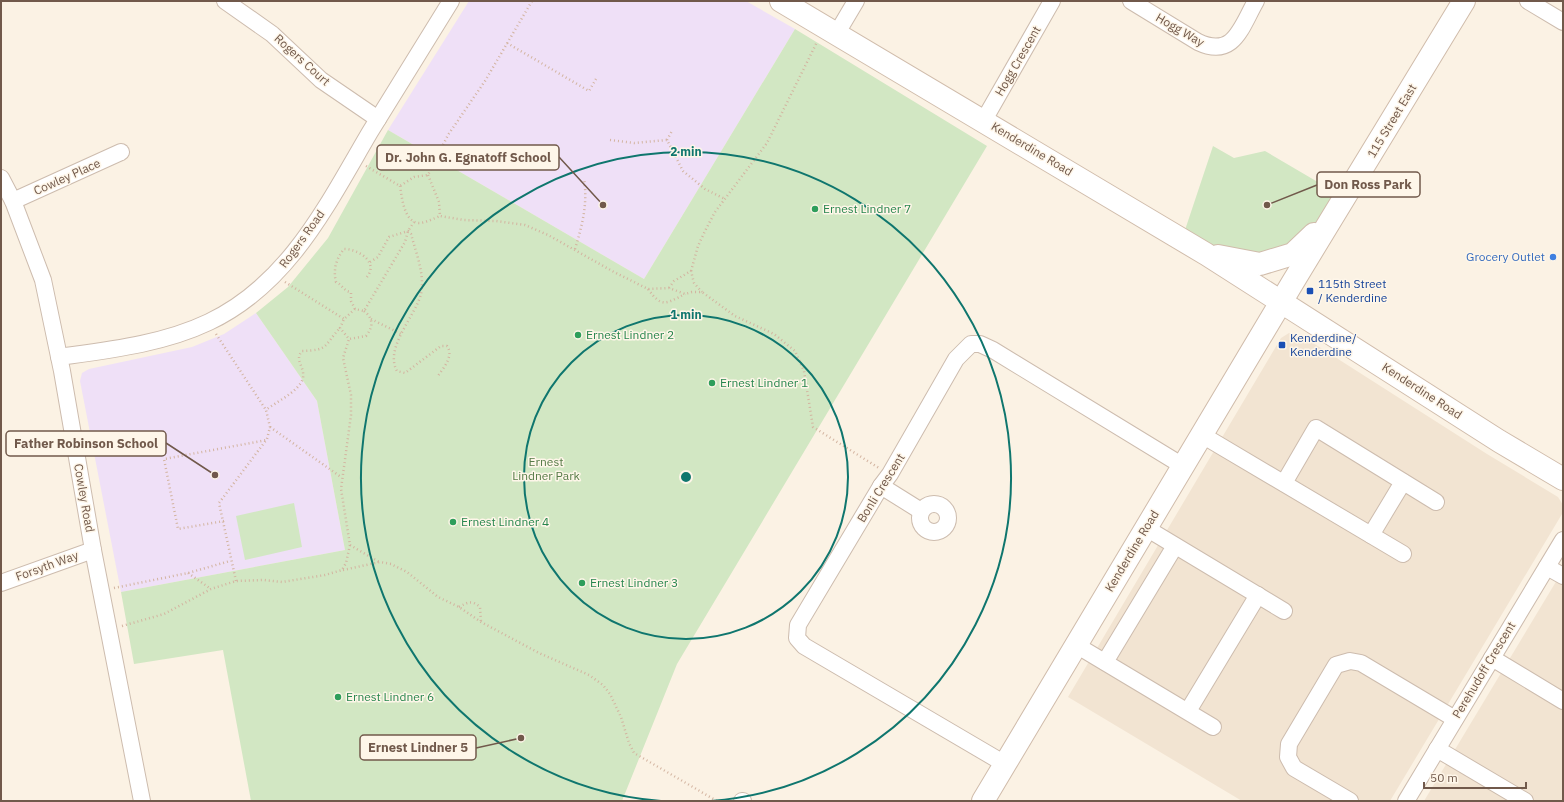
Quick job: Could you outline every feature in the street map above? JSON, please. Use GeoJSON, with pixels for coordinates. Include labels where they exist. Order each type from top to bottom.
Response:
{"type":"FeatureCollection","features":[{"type":"Feature","properties":{"kind":"street","name":"Rogers Court"},"geometry":{"type":"LineString","coordinates":[[225,1],[272,34],[321,80],[378,119]]}},
{"type":"Feature","properties":{"kind":"street","name":"Rogers Road"},"geometry":{"type":"LineString","coordinates":[[59,357],[143,343],[189,330],[209,322],[256,292],[276,274],[309,233],[451,1]]}},
{"type":"Feature","properties":{"kind":"street","name":"Kenderdine Road"},"geometry":{"type":"LineString","coordinates":[[781,1],[984,120],[1206,254],[1563,479]]}},
{"type":"Feature","properties":{"kind":"street"},"geometry":{"type":"LineString","coordinates":[[830,30],[856,1]]}},
{"type":"Feature","properties":{"kind":"street","name":"Hogg Crescent"},"geometry":{"type":"LineString","coordinates":[[984,120],[1052,1]]}},
{"type":"Feature","properties":{"kind":"street","name":"Hogg Way"},"geometry":{"type":"LineString","coordinates":[[1131,1],[1198,42],[1209,47],[1219,48],[1227,46],[1235,38],[1256,1]]}},
{"type":"Feature","properties":{"kind":"street","name":"115 Street East"},"geometry":{"type":"LineString","coordinates":[[1281,301],[1464,1]]}},
{"type":"Feature","properties":{"kind":"street"},"geometry":{"type":"LineString","coordinates":[[1528,1],[1563,22]]}},
{"type":"Feature","properties":{"kind":"street","name":"Cowley Place"},"geometry":{"type":"LineString","coordinates":[[13,201],[121,152]]}},
{"type":"Feature","properties":{"kind":"street","name":"Cowley Road"},"geometry":{"type":"LineString","coordinates":[[1,178],[13,201],[43,280],[59,357],[93,550],[142,801]]}},
{"type":"Feature","properties":{"kind":"street"},"geometry":{"type":"LineString","coordinates":[[1206,254],[1260,264],[1294,254],[1336,213]]}},
{"type":"Feature","properties":{"kind":"street","name":"Kenderdine Road"},"geometry":{"type":"LineString","coordinates":[[983,801],[1281,301]]}},
{"type":"Feature","properties":{"kind":"street","name":"Bonli Crescent"},"geometry":{"type":"LineString","coordinates":[[1005,764],[804,646],[797,638],[798,625],[886,480],[956,359],[971,344],[980,344],[993,350],[1183,466]]}},
{"type":"Feature","properties":{"kind":"street"},"geometry":{"type":"LineString","coordinates":[[1284,483],[1316,428],[1436,502]]}},
{"type":"Feature","properties":{"kind":"street"},"geometry":{"type":"LineString","coordinates":[[1202,435],[1403,554]]}},
{"type":"Feature","properties":{"kind":"street"},"geometry":{"type":"LineString","coordinates":[[886,480],[921,511]]}},
{"type":"Feature","properties":{"kind":"street"},"geometry":{"type":"LineString","coordinates":[[1371,535],[1403,482]]}},
{"type":"Feature","properties":{"kind":"street"},"geometry":{"type":"LineString","coordinates":[[1146,528],[1284,611]]}},
{"type":"Feature","properties":{"kind":"street","name":"Perehudoff Crescent"},"geometry":{"type":"LineString","coordinates":[[1406,801],[1563,540]]}},
{"type":"Feature","properties":{"kind":"street"},"geometry":{"type":"LineString","coordinates":[[1105,662],[1175,546]]}},
{"type":"Feature","properties":{"kind":"street","name":"Forsyth Way"},"geometry":{"type":"LineString","coordinates":[[1,583],[93,550]]}},
{"type":"Feature","properties":{"kind":"street"},"geometry":{"type":"LineString","coordinates":[[1547,567],[1563,576]]}},
{"type":"Feature","properties":{"kind":"street"},"geometry":{"type":"LineString","coordinates":[[1188,711],[1258,595]]}},
{"type":"Feature","properties":{"kind":"street"},"geometry":{"type":"LineString","coordinates":[[1076,645],[1213,727]]}},
{"type":"Feature","properties":{"kind":"street"},"geometry":{"type":"LineString","coordinates":[[1492,658],[1563,701]]}},
{"type":"Feature","properties":{"kind":"street"},"geometry":{"type":"LineString","coordinates":[[1350,801],[1294,768],[1288,757],[1289,744],[1336,666],[1350,661],[1361,663],[1456,719]]}},
{"type":"Feature","properties":{"kind":"street"},"geometry":{"type":"LineString","coordinates":[[1438,749],[1525,801]]}},
{"type":"Feature","properties":{"kind":"path"},"geometry":{"type":"LineString","coordinates":[[440,216],[439,202],[428,175],[448,135],[472,101],[532,1]]}},
{"type":"Feature","properties":{"kind":"path"},"geometry":{"type":"LineString","coordinates":[[830,30],[767,143],[725,200],[706,229],[698,246],[691,271],[694,283],[702,292],[736,316],[774,334],[794,351],[804,371],[813,428],[886,480]]}},
{"type":"Feature","properties":{"kind":"path"},"geometry":{"type":"LineString","coordinates":[[507,43],[589,91],[596,80]]}},
{"type":"Feature","properties":{"kind":"path"},"geometry":{"type":"LineString","coordinates":[[667,140],[672,131]]}},
{"type":"Feature","properties":{"kind":"path"},"geometry":{"type":"LineString","coordinates":[[610,140],[634,143],[667,140]]}},
{"type":"Feature","properties":{"kind":"path"},"geometry":{"type":"LineString","coordinates":[[667,140],[683,171],[705,189],[725,200]]}},
{"type":"Feature","properties":{"kind":"path"},"geometry":{"type":"LineString","coordinates":[[366,165],[400,186],[407,214],[414,222],[421,223],[440,216],[464,220],[496,221],[525,226],[575,249],[614,272],[648,289],[669,288],[685,294]]}},
{"type":"Feature","properties":{"kind":"path"},"geometry":{"type":"LineString","coordinates":[[400,186],[414,177],[428,175]]}},
{"type":"Feature","properties":{"kind":"path"},"geometry":{"type":"LineString","coordinates":[[575,249],[581,229],[586,201],[584,179]]}},
{"type":"Feature","properties":{"kind":"path"},"geometry":{"type":"LineString","coordinates":[[364,311],[405,242],[408,231],[414,222]]}},
{"type":"Feature","properties":{"kind":"path"},"geometry":{"type":"LineString","coordinates":[[370,262],[378,257],[389,237],[408,231]]}},
{"type":"Feature","properties":{"kind":"path"},"geometry":{"type":"LineString","coordinates":[[408,231],[412,234],[420,265],[422,280],[421,294],[416,307],[397,343],[394,364],[398,371],[405,373],[437,348],[447,346],[450,350],[450,355],[438,376]]}},
{"type":"Feature","properties":{"kind":"path"},"geometry":{"type":"LineString","coordinates":[[355,309],[351,301],[351,292],[346,292],[340,284],[336,282],[334,269],[340,254],[344,249],[355,251],[366,257],[370,262],[370,270],[366,278]]}},
{"type":"Feature","properties":{"kind":"path"},"geometry":{"type":"LineString","coordinates":[[669,288],[674,281],[691,271]]}},
{"type":"Feature","properties":{"kind":"path"},"geometry":{"type":"LineString","coordinates":[[286,283],[344,318]]}},
{"type":"Feature","properties":{"kind":"path"},"geometry":{"type":"LineString","coordinates":[[648,289],[656,301],[661,303],[670,301],[685,294],[702,292]]}},
{"type":"Feature","properties":{"kind":"path"},"geometry":{"type":"LineString","coordinates":[[355,309],[364,311],[371,319],[401,334]]}},
{"type":"Feature","properties":{"kind":"path"},"geometry":{"type":"LineString","coordinates":[[266,410],[298,387],[303,377],[303,368],[299,360],[302,351],[316,352],[325,348],[340,328],[344,318],[355,309]]}},
{"type":"Feature","properties":{"kind":"path"},"geometry":{"type":"LineString","coordinates":[[349,339],[366,336],[372,326],[371,319]]}},
{"type":"Feature","properties":{"kind":"path"},"geometry":{"type":"LineString","coordinates":[[340,328],[349,339]]}},
{"type":"Feature","properties":{"kind":"path"},"geometry":{"type":"LineString","coordinates":[[215,332],[266,410],[270,427],[267,440],[219,503],[224,521],[230,561],[236,581]]}},
{"type":"Feature","properties":{"kind":"path"},"geometry":{"type":"LineString","coordinates":[[342,570],[346,563],[350,545],[341,489],[341,477],[351,415],[352,395],[343,358],[349,339]]}},
{"type":"Feature","properties":{"kind":"path"},"geometry":{"type":"LineString","coordinates":[[270,427],[341,477]]}},
{"type":"Feature","properties":{"kind":"path"},"geometry":{"type":"LineString","coordinates":[[224,521],[178,529],[164,459],[267,440]]}},
{"type":"Feature","properties":{"kind":"path"},"geometry":{"type":"LineString","coordinates":[[350,545],[380,562],[391,564],[407,572],[438,597],[459,607],[481,622],[540,653],[589,675],[603,685],[610,694],[621,717],[629,744],[634,753],[717,801]]}},
{"type":"Feature","properties":{"kind":"path"},"geometry":{"type":"LineString","coordinates":[[101,592],[188,573],[230,561]]}},
{"type":"Feature","properties":{"kind":"path"},"geometry":{"type":"LineString","coordinates":[[122,626],[164,614],[211,588],[236,581],[264,580],[282,582],[325,575],[380,562]]}},
{"type":"Feature","properties":{"kind":"path"},"geometry":{"type":"LineString","coordinates":[[188,573],[211,588]]}},
{"type":"Feature","properties":{"kind":"path"},"geometry":{"type":"LineString","coordinates":[[459,607],[468,602],[475,603],[480,607],[481,622]]}},
{"type":"Feature","properties":{"kind":"shaded area"},"geometry":{"type":"Polygon","coordinates":[[[469,1],[746,1],[795,29],[644,279],[388,130],[469,1]]]}},
{"type":"Feature","properties":{"kind":"shaded area"},"geometry":{"type":"Polygon","coordinates":[[[256,313],[317,401],[345,550],[121,592],[80,381],[82,373],[89,369],[192,347],[224,334],[256,313]]]}},
{"type":"Feature","properties":{"kind":"shaded area"},"geometry":{"type":"Polygon","coordinates":[[[1289,333],[1302,336],[1487,454],[1558,497],[1563,505],[1562,514],[1390,801],[1242,801],[1068,697],[1281,338],[1289,333]]]}},
{"type":"Feature","properties":{"kind":"shaded area"},"geometry":{"type":"Polygon","coordinates":[[[1563,570],[1563,801],[1424,801],[1563,570]]]}},
{"type":"Feature","properties":{"kind":"green space","name":"Ernest Lindner Park"},"geometry":{"type":"Polygon","coordinates":[[[795,29],[987,146],[677,664],[622,801],[251,801],[223,650],[134,664],[121,592],[345,550],[317,401],[256,313],[288,287],[328,238],[388,130],[644,279],[795,29]]]}},
{"type":"Feature","properties":{"kind":"green space"},"geometry":{"type":"Polygon","coordinates":[[[1213,146],[1234,158],[1265,151],[1345,198],[1336,213],[1260,264],[1182,239],[1213,146]]]}},
{"type":"Feature","properties":{"kind":"green space"},"geometry":{"type":"Polygon","coordinates":[[[294,503],[302,547],[245,560],[236,516],[294,503]]]}},
{"type":"Feature","properties":{"kind":"place","name":"Dr. John G. Egnatoff School"},"geometry":{"type":"Point","coordinates":[603,205]}},
{"type":"Feature","properties":{"kind":"place","name":"Don Ross Park"},"geometry":{"type":"Point","coordinates":[1267,205]}},
{"type":"Feature","properties":{"kind":"place","name":"Ernest Lindner 7"},"geometry":{"type":"Point","coordinates":[815,209]}},
{"type":"Feature","properties":{"kind":"place","name":"Grocery Outlet"},"geometry":{"type":"Point","coordinates":[1553,257]}},
{"type":"Feature","properties":{"kind":"place","name":"115th Street / Kenderdine"},"geometry":{"type":"Point","coordinates":[1310,291]}},
{"type":"Feature","properties":{"kind":"place","name":"Ernest Lindner 2"},"geometry":{"type":"Point","coordinates":[578,335]}},
{"type":"Feature","properties":{"kind":"place","name":"Kenderdine/ Kenderdine"},"geometry":{"type":"Point","coordinates":[1282,345]}},
{"type":"Feature","properties":{"kind":"place","name":"Ernest Lindner 1"},"geometry":{"type":"Point","coordinates":[712,383]}},
{"type":"Feature","properties":{"kind":"place","name":"Father Robinson School"},"geometry":{"type":"Point","coordinates":[215,475]}},
{"type":"Feature","properties":{"kind":"place","name":"Ernest Lindner 4"},"geometry":{"type":"Point","coordinates":[453,522]}},
{"type":"Feature","properties":{"kind":"place","name":"Ernest Lindner 3"},"geometry":{"type":"Point","coordinates":[582,583]}},
{"type":"Feature","properties":{"kind":"place","name":"Ernest Lindner 6"},"geometry":{"type":"Point","coordinates":[338,697]}},
{"type":"Feature","properties":{"kind":"place","name":"Ernest Lindner 5"},"geometry":{"type":"Point","coordinates":[521,738]}}]}
